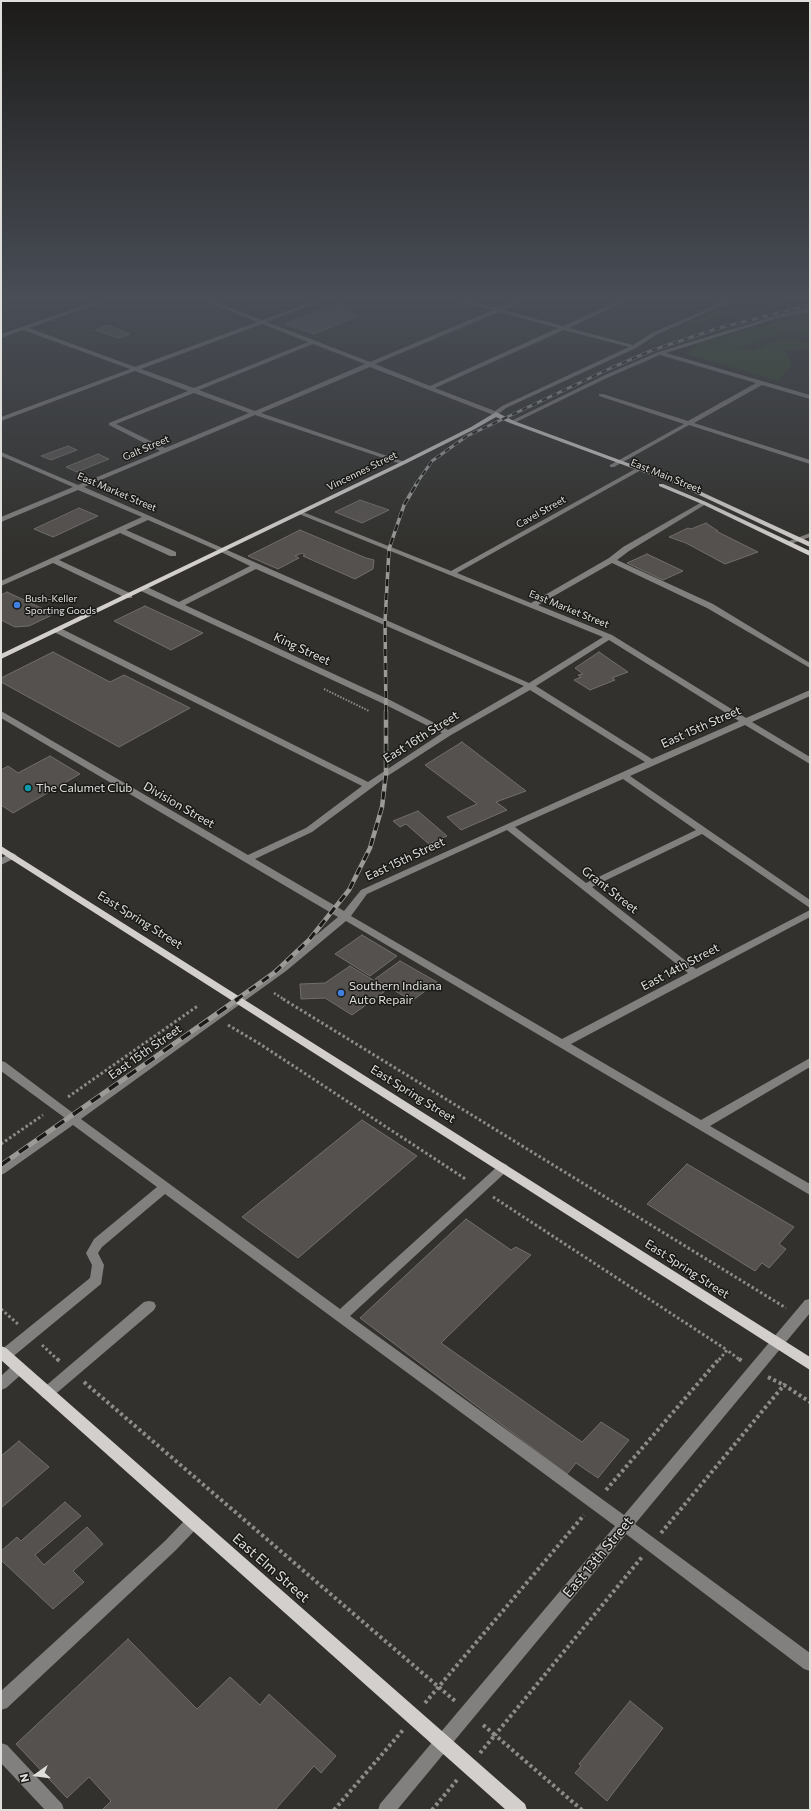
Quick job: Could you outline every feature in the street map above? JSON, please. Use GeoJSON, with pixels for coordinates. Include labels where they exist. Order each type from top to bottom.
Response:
{"type":"FeatureCollection","features":[{"type":"Feature","properties":{"kind":"main road","name":"East Main Street"},"geometry":{"type":"LineString","coordinates":[[496,414],[512,422],[639,469],[711,498],[810,545]]}},
{"type":"Feature","properties":{"kind":"main road","name":"Vincennes Street"},"geometry":{"type":"LineString","coordinates":[[1,657],[403,464],[473,428],[496,414]]}},
{"type":"Feature","properties":{"kind":"main road","name":"East Main Street"},"geometry":{"type":"LineString","coordinates":[[512,422],[523,431],[632,473],[704,503],[810,554]]}},
{"type":"Feature","properties":{"kind":"main road","name":"East Spring Street"},"geometry":{"type":"LineString","coordinates":[[1,849],[810,1364]]}},
{"type":"Feature","properties":{"kind":"main road","name":"East Elm Street"},"geometry":{"type":"LineString","coordinates":[[3,1354],[519,1810]]}},
{"type":"Feature","properties":{"kind":"street"},"geometry":{"type":"LineString","coordinates":[[1,419],[88,386]]}},
{"type":"Feature","properties":{"kind":"street"},"geometry":{"type":"LineString","coordinates":[[181,386],[254,413],[403,464]]}},
{"type":"Feature","properties":{"kind":"street"},"geometry":{"type":"LineString","coordinates":[[166,451],[111,424],[204,386]]}},
{"type":"Feature","properties":{"kind":"street","name":"Galt Street"},"geometry":{"type":"LineString","coordinates":[[1,520],[319,386]]}},
{"type":"Feature","properties":{"kind":"street"},"geometry":{"type":"LineString","coordinates":[[424,386],[496,414]]}},
{"type":"Feature","properties":{"kind":"street"},"geometry":{"type":"LineString","coordinates":[[430,388],[435,386]]}},
{"type":"Feature","properties":{"kind":"street","name":"Vincennes Street"},"geometry":{"type":"LineString","coordinates":[[496,414],[504,406],[549,386]]}},
{"type":"Feature","properties":{"kind":"street"},"geometry":{"type":"LineString","coordinates":[[512,422],[587,386]]}},
{"type":"Feature","properties":{"kind":"street"},"geometry":{"type":"LineString","coordinates":[[612,466],[756,386]]}},
{"type":"Feature","properties":{"kind":"street"},"geometry":{"type":"LineString","coordinates":[[769,386],[810,398]]}},
{"type":"Feature","properties":{"kind":"street"},"geometry":{"type":"LineString","coordinates":[[602,395],[810,462]]}},
{"type":"Feature","properties":{"kind":"street","name":"East Market Street"},"geometry":{"type":"LineString","coordinates":[[1,454],[224,550],[256,566],[530,686],[652,763]]}},
{"type":"Feature","properties":{"kind":"street","name":"Cavel Street"},"geometry":{"type":"LineString","coordinates":[[452,573],[639,469]]}},
{"type":"Feature","properties":{"kind":"street"},"geometry":{"type":"LineString","coordinates":[[532,606],[612,560],[626,549],[704,503]]}},
{"type":"Feature","properties":{"kind":"street","name":"East Market Street"},"geometry":{"type":"LineString","coordinates":[[302,513],[608,638],[810,761]]}},
{"type":"Feature","properties":{"kind":"street"},"geometry":{"type":"LineString","coordinates":[[1,584],[148,518]]}},
{"type":"Feature","properties":{"kind":"street"},"geometry":{"type":"LineString","coordinates":[[120,530],[173,554]]}},
{"type":"Feature","properties":{"kind":"street"},"geometry":{"type":"LineString","coordinates":[[788,543],[810,535]]}},
{"type":"Feature","properties":{"kind":"street"},"geometry":{"type":"LineString","coordinates":[[53,560],[129,596]]}},
{"type":"Feature","properties":{"kind":"street"},"geometry":{"type":"LineString","coordinates":[[612,560],[710,606],[810,666]]}},
{"type":"Feature","properties":{"kind":"street"},"geometry":{"type":"LineString","coordinates":[[179,605],[256,566]]}},
{"type":"Feature","properties":{"kind":"street","name":"King Street"},"geometry":{"type":"LineString","coordinates":[[144,589],[387,702],[448,733]]}},
{"type":"Feature","properties":{"kind":"street"},"geometry":{"type":"LineString","coordinates":[[57,630],[369,786]]}},
{"type":"Feature","properties":{"kind":"street","name":"East 16th Street"},"geometry":{"type":"LineString","coordinates":[[248,859],[310,830],[369,786],[448,733],[530,686],[608,638]]}},
{"type":"Feature","properties":{"kind":"street","name":"East 15th Street"},"geometry":{"type":"LineString","coordinates":[[1,1170],[240,1001],[282,969],[346,916],[364,892],[380,883],[810,693]]}},
{"type":"Feature","properties":{"kind":"street","name":"Division Street"},"geometry":{"type":"LineString","coordinates":[[1,714],[810,1190]]}},
{"type":"Feature","properties":{"kind":"street"},"geometry":{"type":"LineString","coordinates":[[623,775],[810,905]]}},
{"type":"Feature","properties":{"kind":"street","name":"Grant Street"},"geometry":{"type":"LineString","coordinates":[[508,826],[696,974]]}},
{"type":"Feature","properties":{"kind":"street"},"geometry":{"type":"LineString","coordinates":[[585,887],[703,830]]}},
{"type":"Feature","properties":{"kind":"street"},"geometry":{"type":"LineString","coordinates":[[1,862],[12,856]]}},
{"type":"Feature","properties":{"kind":"street","name":"East 14th Street"},"geometry":{"type":"LineString","coordinates":[[562,1044],[810,913]]}},
{"type":"Feature","properties":{"kind":"street"},"geometry":{"type":"LineString","coordinates":[[701,1126],[810,1062]]}},
{"type":"Feature","properties":{"kind":"street"},"geometry":{"type":"LineString","coordinates":[[1,1065],[164,1187],[625,1525],[810,1663]]}},
{"type":"Feature","properties":{"kind":"street"},"geometry":{"type":"LineString","coordinates":[[340,1317],[503,1168]]}},
{"type":"Feature","properties":{"kind":"street"},"geometry":{"type":"LineString","coordinates":[[3,1354],[96,1280],[98,1265],[92,1253],[98,1243],[164,1187]]}},
{"type":"Feature","properties":{"kind":"street","name":"East 13th Street"},"geometry":{"type":"LineString","coordinates":[[386,1810],[810,1304]]}},
{"type":"Feature","properties":{"kind":"street"},"geometry":{"type":"LineString","coordinates":[[47,1393],[149,1306]]}},
{"type":"Feature","properties":{"kind":"street"},"geometry":{"type":"LineString","coordinates":[[1,1384],[20,1368]]}},
{"type":"Feature","properties":{"kind":"street"},"geometry":{"type":"LineString","coordinates":[[1,1702],[170,1546],[193,1522]]}},
{"type":"Feature","properties":{"kind":"street"},"geometry":{"type":"LineString","coordinates":[[1,1751],[56,1810]]}},
{"type":"Feature","properties":{"kind":"path"},"geometry":{"type":"LineString","coordinates":[[274,993],[769,1296]]}},
{"type":"Feature","properties":{"kind":"path"},"geometry":{"type":"LineString","coordinates":[[1,1144],[199,1005]]}},
{"type":"Feature","properties":{"kind":"path"},"geometry":{"type":"LineString","coordinates":[[222,1029],[228,1025],[260,1044],[727,1350],[755,1370],[784,1385],[810,1402]]}},
{"type":"Feature","properties":{"kind":"path"},"geometry":{"type":"LineString","coordinates":[[1,1309],[438,1688],[582,1810]]}},
{"type":"Feature","properties":{"kind":"path"},"geometry":{"type":"LineString","coordinates":[[334,1810],[727,1350]]}},
{"type":"Feature","properties":{"kind":"path"},"geometry":{"type":"LineString","coordinates":[[495,1735],[784,1385]]}},
{"type":"Feature","properties":{"kind":"path"},"geometry":{"type":"LineString","coordinates":[[432,1810],[444,1795]]}},
{"type":"Feature","properties":{"kind":"building"},"geometry":{"type":"Polygon","coordinates":[[[68,446],[77,450],[51,460],[41,456],[68,446]]]}},
{"type":"Feature","properties":{"kind":"building"},"geometry":{"type":"Polygon","coordinates":[[[98,454],[109,459],[77,472],[66,467],[98,454]]]}},
{"type":"Feature","properties":{"kind":"building"},"geometry":{"type":"Polygon","coordinates":[[[360,500],[389,510],[362,523],[335,512],[360,500]]]}},
{"type":"Feature","properties":{"kind":"building"},"geometry":{"type":"Polygon","coordinates":[[[79,508],[98,516],[53,537],[34,529],[79,508]]]}},
{"type":"Feature","properties":{"kind":"building"},"geometry":{"type":"Polygon","coordinates":[[[706,523],[718,531],[716,531],[758,552],[725,564],[686,543],[669,537],[688,528],[691,529],[706,523]]]}},
{"type":"Feature","properties":{"kind":"building"},"geometry":{"type":"Polygon","coordinates":[[[300,530],[374,560],[373,569],[355,579],[303,556],[305,555],[302,553],[295,556],[299,558],[278,569],[248,556],[300,530]]]}},
{"type":"Feature","properties":{"kind":"building"},"geometry":{"type":"Polygon","coordinates":[[[647,554],[683,571],[663,580],[627,563],[647,554]]]}},
{"type":"Feature","properties":{"kind":"building","name":"Bush-Keller Sporting Goods"},"geometry":{"type":"Polygon","coordinates":[[[7,592],[54,614],[29,626],[15,627],[1,620],[1,595],[7,592]]]}},
{"type":"Feature","properties":{"kind":"building"},"geometry":{"type":"Polygon","coordinates":[[[145,606],[203,633],[171,650],[114,621],[145,606]]]}},
{"type":"Feature","properties":{"kind":"building"},"geometry":{"type":"Polygon","coordinates":[[[53,652],[110,682],[124,675],[190,708],[119,747],[1,682],[1,678],[53,652]]]}},
{"type":"Feature","properties":{"kind":"building"},"geometry":{"type":"Polygon","coordinates":[[[599,652],[628,672],[612,678],[615,680],[590,690],[574,680],[581,677],[578,675],[583,674],[575,668],[599,652]]]}},
{"type":"Feature","properties":{"kind":"building"},"geometry":{"type":"Polygon","coordinates":[[[462,742],[526,791],[496,802],[507,810],[461,830],[447,817],[477,804],[425,765],[462,742]]]}},
{"type":"Feature","properties":{"kind":"building","name":"The Calumet Club"},"geometry":{"type":"Polygon","coordinates":[[[50,756],[80,774],[13,813],[1,805],[1,770],[8,766],[18,773],[50,756]]]}},
{"type":"Feature","properties":{"kind":"building"},"geometry":{"type":"Polygon","coordinates":[[[418,811],[447,836],[429,844],[406,824],[400,827],[393,821],[418,811]]]}},
{"type":"Feature","properties":{"kind":"building"},"geometry":{"type":"Polygon","coordinates":[[[362,935],[397,956],[370,976],[335,954],[362,935]]]}},
{"type":"Feature","properties":{"kind":"building"},"geometry":{"type":"Polygon","coordinates":[[[400,961],[437,982],[412,1001],[375,979],[400,961]]]}},
{"type":"Feature","properties":{"kind":"building","name":"Southern Indiana Auto Repair"},"geometry":{"type":"Polygon","coordinates":[[[350,966],[388,989],[352,1015],[325,998],[301,999],[300,984],[325,983],[350,966]]]}},
{"type":"Feature","properties":{"kind":"building"},"geometry":{"type":"Polygon","coordinates":[[[362,1120],[417,1156],[298,1258],[242,1217],[362,1120]]]}},
{"type":"Feature","properties":{"kind":"building"},"geometry":{"type":"Polygon","coordinates":[[[687,1164],[794,1227],[779,1244],[786,1249],[769,1268],[762,1263],[755,1271],[647,1204],[687,1164]]]}},
{"type":"Feature","properties":{"kind":"building"},"geometry":{"type":"Polygon","coordinates":[[[466,1219],[511,1250],[516,1247],[531,1255],[441,1343],[582,1442],[601,1422],[629,1440],[598,1478],[576,1463],[567,1474],[360,1318],[466,1219]]]}},
{"type":"Feature","properties":{"kind":"building"},"geometry":{"type":"Polygon","coordinates":[[[19,1441],[49,1467],[1,1508],[1,1456],[19,1441]]]}},
{"type":"Feature","properties":{"kind":"building"},"geometry":{"type":"Polygon","coordinates":[[[65,1502],[81,1516],[35,1555],[44,1565],[87,1527],[103,1544],[73,1571],[84,1582],[53,1609],[1,1560],[1,1551],[17,1537],[21,1541],[65,1502]]]}},
{"type":"Feature","properties":{"kind":"building"},"geometry":{"type":"Polygon","coordinates":[[[128,1639],[197,1709],[230,1677],[260,1705],[269,1694],[336,1756],[321,1773],[314,1766],[275,1810],[102,1810],[111,1801],[89,1777],[67,1798],[16,1744],[128,1639]]]}},
{"type":"Feature","properties":{"kind":"building"},"geometry":{"type":"Polygon","coordinates":[[[630,1701],[663,1728],[607,1801],[575,1773],[581,1766],[579,1764],[630,1701]]]}},
{"type":"Feature","properties":{"kind":"railway"},"geometry":{"type":"LineString","coordinates":[[416,484],[432,461],[467,436],[574,386]]}},
{"type":"Feature","properties":{"kind":"railway"},"geometry":{"type":"LineString","coordinates":[[386,712],[385,622],[389,549],[404,505],[417,483]]}},
{"type":"Feature","properties":{"kind":"railway"},"geometry":{"type":"LineString","coordinates":[[236,1000],[274,973],[309,940],[349,890],[370,848],[382,807],[386,773],[386,712]]}},
{"type":"Feature","properties":{"kind":"railway"},"geometry":{"type":"LineString","coordinates":[[1,1165],[238,999]]}},
{"type":"Feature","properties":{"kind":"place","name":"Bush-Keller Sporting Goods"},"geometry":{"type":"Point","coordinates":[17,605]}},
{"type":"Feature","properties":{"kind":"place","name":"The Calumet Club"},"geometry":{"type":"Point","coordinates":[28,788]}},
{"type":"Feature","properties":{"kind":"place","name":"Southern Indiana Auto Repair"},"geometry":{"type":"Point","coordinates":[341,993]}}]}
